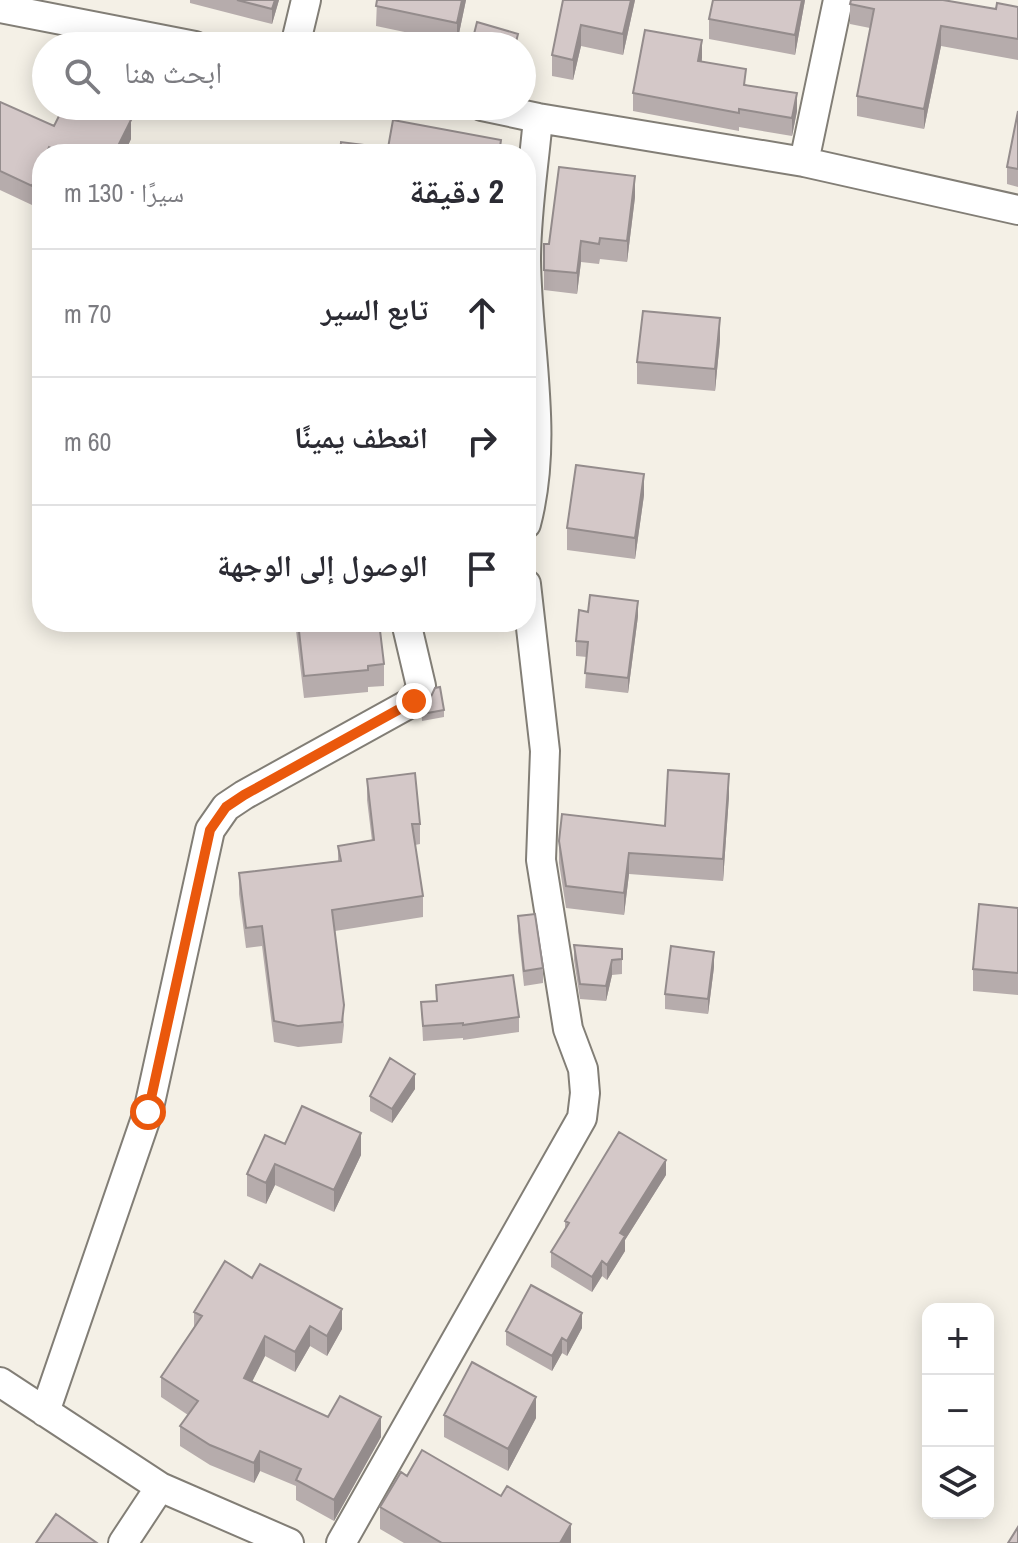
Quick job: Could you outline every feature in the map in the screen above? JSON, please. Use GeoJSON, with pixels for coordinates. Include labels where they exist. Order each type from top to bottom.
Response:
{"type":"FeatureCollection","features":[{"type":"Feature","properties":{"kind":"street"},"geometry":{"type":"LineString","coordinates":[[298,32],[306,0]]}},
{"type":"Feature","properties":{"kind":"street"},"geometry":{"type":"LineString","coordinates":[[804,162],[838,0]]}},
{"type":"Feature","properties":{"kind":"street"},"geometry":{"type":"LineString","coordinates":[[0,8],[123,32]]}},
{"type":"Feature","properties":{"kind":"street"},"geometry":{"type":"LineString","coordinates":[[536,144],[538,118],[804,162],[1018,210]]}},
{"type":"Feature","properties":{"kind":"street"},"geometry":{"type":"LineString","coordinates":[[45,1412],[148,1112],[210,830],[226,807],[244,795],[414,701],[421,686],[408,632]]}},
{"type":"Feature","properties":{"kind":"street"},"geometry":{"type":"LineString","coordinates":[[341,1543],[582,1118],[585,1093],[583,1069],[568,1029],[541,860],[545,751],[531,632]]}},
{"type":"Feature","properties":{"kind":"street"},"geometry":{"type":"LineString","coordinates":[[0,1382],[160,1487],[289,1543]]}},
{"type":"Feature","properties":{"kind":"street"},"geometry":{"type":"LineString","coordinates":[[123,1543],[160,1487]]}},
{"type":"Feature","properties":{"kind":"building"},"geometry":{"type":"Polygon","coordinates":[[[237,0],[275,0],[272,9],[237,0]]]}},
{"type":"Feature","properties":{"kind":"building"},"geometry":{"type":"Polygon","coordinates":[[[377,0],[462,0],[457,23],[376,6],[377,0]]]}},
{"type":"Feature","properties":{"kind":"building"},"geometry":{"type":"Polygon","coordinates":[[[563,0],[631,0],[623,34],[581,25],[573,60],[552,55],[563,0]]]}},
{"type":"Feature","properties":{"kind":"building"},"geometry":{"type":"Polygon","coordinates":[[[713,0],[802,0],[795,35],[709,19],[713,0]]]}},
{"type":"Feature","properties":{"kind":"building"},"geometry":{"type":"Polygon","coordinates":[[[851,0],[943,0],[996,9],[997,3],[1018,7],[1018,39],[941,26],[924,109],[857,96],[874,9],[850,4],[851,0]]]}},
{"type":"Feature","properties":{"kind":"building"},"geometry":{"type":"Polygon","coordinates":[[[477,22],[511,32],[474,32],[477,22]]]}},
{"type":"Feature","properties":{"kind":"building"},"geometry":{"type":"Polygon","coordinates":[[[645,30],[702,40],[698,61],[746,69],[744,85],[797,93],[792,118],[739,109],[739,113],[633,93],[645,30]]]}},
{"type":"Feature","properties":{"kind":"building"},"geometry":{"type":"Polygon","coordinates":[[[0,102],[32,116],[32,120],[54,126],[57,120],[131,120],[119,144],[32,144],[32,186],[0,171],[0,102]]]}},
{"type":"Feature","properties":{"kind":"building"},"geometry":{"type":"Polygon","coordinates":[[[1018,111],[1018,169],[1007,167],[1018,111]]]}},
{"type":"Feature","properties":{"kind":"building"},"geometry":{"type":"Polygon","coordinates":[[[393,120],[501,140],[500,144],[389,144],[393,120]]]}},
{"type":"Feature","properties":{"kind":"building"},"geometry":{"type":"Polygon","coordinates":[[[559,167],[635,176],[627,241],[600,238],[599,244],[581,241],[577,273],[544,270],[544,244],[549,244],[559,167]]]}},
{"type":"Feature","properties":{"kind":"building"},"geometry":{"type":"Polygon","coordinates":[[[643,311],[720,318],[715,369],[637,362],[643,311]]]}},
{"type":"Feature","properties":{"kind":"building"},"geometry":{"type":"Polygon","coordinates":[[[576,465],[644,474],[635,538],[567,528],[576,465]]]}},
{"type":"Feature","properties":{"kind":"building"},"geometry":{"type":"Polygon","coordinates":[[[590,595],[638,601],[628,678],[585,673],[588,642],[576,641],[579,610],[588,612],[590,595]]]}},
{"type":"Feature","properties":{"kind":"building"},"geometry":{"type":"Polygon","coordinates":[[[299,632],[380,632],[384,664],[368,666],[368,670],[304,676],[299,632]]]}},
{"type":"Feature","properties":{"kind":"building"},"geometry":{"type":"Polygon","coordinates":[[[440,687],[444,710],[422,714],[421,709],[435,688],[440,687]]]}},
{"type":"Feature","properties":{"kind":"building"},"geometry":{"type":"Polygon","coordinates":[[[668,770],[729,774],[723,859],[629,853],[624,893],[566,886],[559,841],[562,814],[665,826],[668,770]]]}},
{"type":"Feature","properties":{"kind":"building"},"geometry":{"type":"Polygon","coordinates":[[[415,773],[420,824],[412,824],[423,896],[332,910],[344,1005],[342,1022],[298,1026],[274,1021],[262,926],[246,928],[239,873],[341,861],[338,846],[374,840],[367,779],[415,773]]]}},
{"type":"Feature","properties":{"kind":"building"},"geometry":{"type":"Polygon","coordinates":[[[979,904],[1018,908],[1018,973],[973,969],[979,904]]]}},
{"type":"Feature","properties":{"kind":"building"},"geometry":{"type":"Polygon","coordinates":[[[535,914],[543,968],[524,971],[518,916],[535,914]]]}},
{"type":"Feature","properties":{"kind":"building"},"geometry":{"type":"Polygon","coordinates":[[[574,945],[622,949],[622,959],[612,960],[606,986],[580,984],[574,945]]]}},
{"type":"Feature","properties":{"kind":"building"},"geometry":{"type":"Polygon","coordinates":[[[671,946],[714,952],[708,999],[665,994],[671,946]]]}},
{"type":"Feature","properties":{"kind":"building"},"geometry":{"type":"Polygon","coordinates":[[[513,975],[519,1017],[463,1025],[423,1026],[421,1002],[437,1001],[436,985],[513,975]]]}},
{"type":"Feature","properties":{"kind":"building"},"geometry":{"type":"Polygon","coordinates":[[[390,1058],[415,1074],[392,1109],[370,1096],[390,1058]]]}},
{"type":"Feature","properties":{"kind":"building"},"geometry":{"type":"Polygon","coordinates":[[[302,1106],[361,1133],[334,1190],[275,1164],[266,1183],[247,1174],[265,1135],[285,1144],[302,1106]]]}},
{"type":"Feature","properties":{"kind":"building"},"geometry":{"type":"Polygon","coordinates":[[[619,1132],[666,1160],[620,1233],[625,1236],[607,1265],[602,1261],[592,1277],[551,1252],[569,1223],[565,1221],[619,1132]]]}},
{"type":"Feature","properties":{"kind":"building"},"geometry":{"type":"Polygon","coordinates":[[[225,1261],[252,1278],[260,1264],[342,1309],[327,1336],[310,1326],[295,1352],[265,1336],[244,1378],[328,1417],[340,1396],[381,1417],[334,1500],[296,1480],[301,1469],[260,1451],[254,1463],[210,1445],[180,1426],[198,1401],[161,1377],[202,1316],[194,1312],[225,1261]]]}},
{"type":"Feature","properties":{"kind":"building"},"geometry":{"type":"Polygon","coordinates":[[[531,1285],[582,1313],[567,1341],[562,1338],[552,1356],[506,1331],[531,1285]]]}},
{"type":"Feature","properties":{"kind":"building"},"geometry":{"type":"Polygon","coordinates":[[[472,1362],[536,1397],[508,1449],[444,1415],[472,1362]]]}},
{"type":"Feature","properties":{"kind":"building"},"geometry":{"type":"Polygon","coordinates":[[[422,1450],[501,1496],[507,1486],[571,1524],[560,1543],[442,1543],[380,1507],[401,1472],[407,1476],[422,1450]]]}},
{"type":"Feature","properties":{"kind":"building"},"geometry":{"type":"Polygon","coordinates":[[[56,1514],[97,1543],[36,1543],[56,1514]]]}},
{"type":"Feature","properties":{"kind":"building"},"geometry":{"type":"Polygon","coordinates":[[[1018,1527],[1018,1543],[1008,1543],[1018,1527]]]}},
{"type":"Feature","properties":{"kind":"route"},"geometry":{"type":"LineString","coordinates":[[148,1112],[210,830],[226,807],[244,795],[414,701]]}}]}
